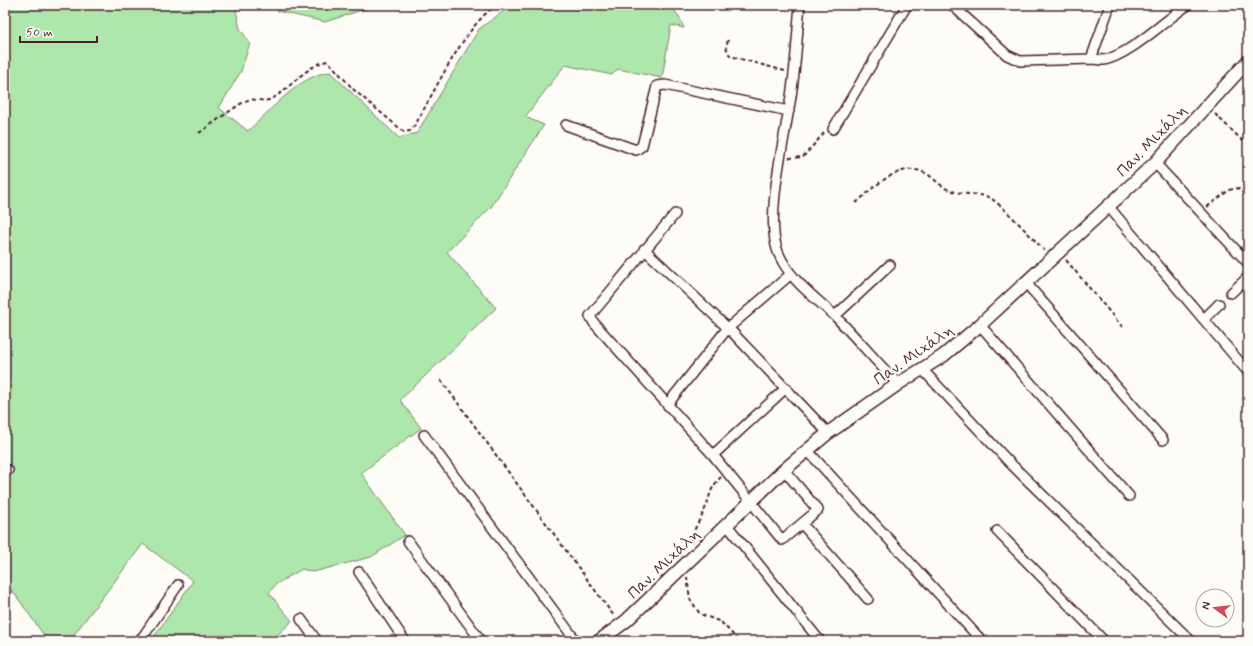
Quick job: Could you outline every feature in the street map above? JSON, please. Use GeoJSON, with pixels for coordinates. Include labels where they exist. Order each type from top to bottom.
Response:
{"type":"FeatureCollection","features":[{"type":"Feature","properties":{"kind":"street"},"geometry":{"type":"LineString","coordinates":[[800,5],[794,73],[781,154],[774,228],[778,251],[791,274],[835,316],[898,384]]}},
{"type":"Feature","properties":{"kind":"street"},"geometry":{"type":"LineString","coordinates":[[832,129],[907,5]]}},
{"type":"Feature","properties":{"kind":"street"},"geometry":{"type":"LineString","coordinates":[[952,5],[1007,55],[1020,61],[1104,60],[1137,43],[1188,5]]}},
{"type":"Feature","properties":{"kind":"street"},"geometry":{"type":"LineString","coordinates":[[1091,59],[1110,5]]}},
{"type":"Feature","properties":{"kind":"street","name":"Παν. Μιχάλη"},"geometry":{"type":"LineString","coordinates":[[599,641],[621,626],[690,558],[728,525],[750,502],[807,450],[828,433],[898,384],[943,356],[980,325],[1155,163],[1248,61]]}},
{"type":"Feature","properties":{"kind":"street"},"geometry":{"type":"LineString","coordinates":[[566,125],[636,150],[642,146],[657,86],[665,85],[789,111]]}},
{"type":"Feature","properties":{"kind":"street"},"geometry":{"type":"LineString","coordinates":[[1155,163],[1248,263]]}},
{"type":"Feature","properties":{"kind":"street"},"geometry":{"type":"LineString","coordinates":[[1108,206],[1248,372]]}},
{"type":"Feature","properties":{"kind":"street"},"geometry":{"type":"LineString","coordinates":[[675,214],[644,249],[590,316],[594,323],[713,455],[782,540],[818,510],[784,470]]}},
{"type":"Feature","properties":{"kind":"street"},"geometry":{"type":"LineString","coordinates":[[644,249],[727,329],[786,388],[828,433]]}},
{"type":"Feature","properties":{"kind":"street"},"geometry":{"type":"LineString","coordinates":[[835,316],[890,265]]}},
{"type":"Feature","properties":{"kind":"street"},"geometry":{"type":"LineString","coordinates":[[667,405],[727,329],[791,274]]}},
{"type":"Feature","properties":{"kind":"street"},"geometry":{"type":"LineString","coordinates":[[1231,293],[1248,277]]}},
{"type":"Feature","properties":{"kind":"street"},"geometry":{"type":"LineString","coordinates":[[1026,283],[1163,440]]}},
{"type":"Feature","properties":{"kind":"street"},"geometry":{"type":"LineString","coordinates":[[1204,319],[1219,304]]}},
{"type":"Feature","properties":{"kind":"street"},"geometry":{"type":"LineString","coordinates":[[980,325],[1129,496]]}},
{"type":"Feature","properties":{"kind":"street"},"geometry":{"type":"LineString","coordinates":[[922,369],[1010,463],[1191,641]]}},
{"type":"Feature","properties":{"kind":"street"},"geometry":{"type":"LineString","coordinates":[[713,455],[786,388]]}},
{"type":"Feature","properties":{"kind":"street"},"geometry":{"type":"LineString","coordinates":[[424,435],[576,641]]}},
{"type":"Feature","properties":{"kind":"street"},"geometry":{"type":"LineString","coordinates":[[807,450],[982,641]]}},
{"type":"Feature","properties":{"kind":"street"},"geometry":{"type":"LineString","coordinates":[[802,524],[868,599]]}},
{"type":"Feature","properties":{"kind":"street"},"geometry":{"type":"LineString","coordinates":[[728,525],[820,641]]}},
{"type":"Feature","properties":{"kind":"street"},"geometry":{"type":"LineString","coordinates":[[997,531],[1104,641]]}},
{"type":"Feature","properties":{"kind":"street"},"geometry":{"type":"LineString","coordinates":[[408,541],[481,641]]}},
{"type":"Feature","properties":{"kind":"street"},"geometry":{"type":"LineString","coordinates":[[359,572],[405,641]]}},
{"type":"Feature","properties":{"kind":"street"},"geometry":{"type":"LineString","coordinates":[[140,641],[178,585]]}},
{"type":"Feature","properties":{"kind":"street"},"geometry":{"type":"LineString","coordinates":[[301,619],[317,641]]}},
{"type":"Feature","properties":{"kind":"path"},"geometry":{"type":"LineString","coordinates":[[199,133],[247,100],[268,101],[275,97],[297,77],[322,62],[328,61],[354,90],[396,126],[404,132],[410,131],[416,125],[447,70],[478,21],[497,5]]}},
{"type":"Feature","properties":{"kind":"path"},"geometry":{"type":"LineString","coordinates":[[728,40],[726,47],[730,56],[794,73]]}},
{"type":"Feature","properties":{"kind":"path"},"geometry":{"type":"LineString","coordinates":[[1207,106],[1248,146]]}},
{"type":"Feature","properties":{"kind":"path"},"geometry":{"type":"LineString","coordinates":[[781,154],[787,158],[796,159],[803,157],[825,132],[832,129]]}},
{"type":"Feature","properties":{"kind":"path"},"geometry":{"type":"LineString","coordinates":[[856,203],[886,179],[900,171],[914,170],[926,174],[947,190],[960,194],[989,197],[1056,256],[1124,329]]}},
{"type":"Feature","properties":{"kind":"path"},"geometry":{"type":"LineString","coordinates":[[1200,212],[1229,190],[1238,188],[1248,198]]}},
{"type":"Feature","properties":{"kind":"path"},"geometry":{"type":"LineString","coordinates":[[441,380],[621,626]]}},
{"type":"Feature","properties":{"kind":"green space"},"geometry":{"type":"Polygon","coordinates":[[[5,5],[241,5],[236,10],[240,29],[250,43],[241,71],[219,108],[248,131],[286,95],[308,79],[319,74],[330,72],[399,138],[417,133],[479,29],[512,5],[669,5],[679,16],[684,28],[671,25],[662,78],[618,69],[612,75],[565,65],[525,117],[544,125],[491,207],[447,252],[496,308],[400,400],[421,428],[361,473],[405,535],[371,557],[313,572],[302,569],[276,584],[269,593],[292,621],[271,641],[223,641],[221,638],[219,641],[151,641],[193,581],[143,544],[69,641],[48,641],[12,590],[5,610],[5,5]]]}},
{"type":"Feature","properties":{"kind":"green space"},"geometry":{"type":"Polygon","coordinates":[[[272,5],[370,5],[368,8],[325,22],[277,11],[272,5]]]}}]}
